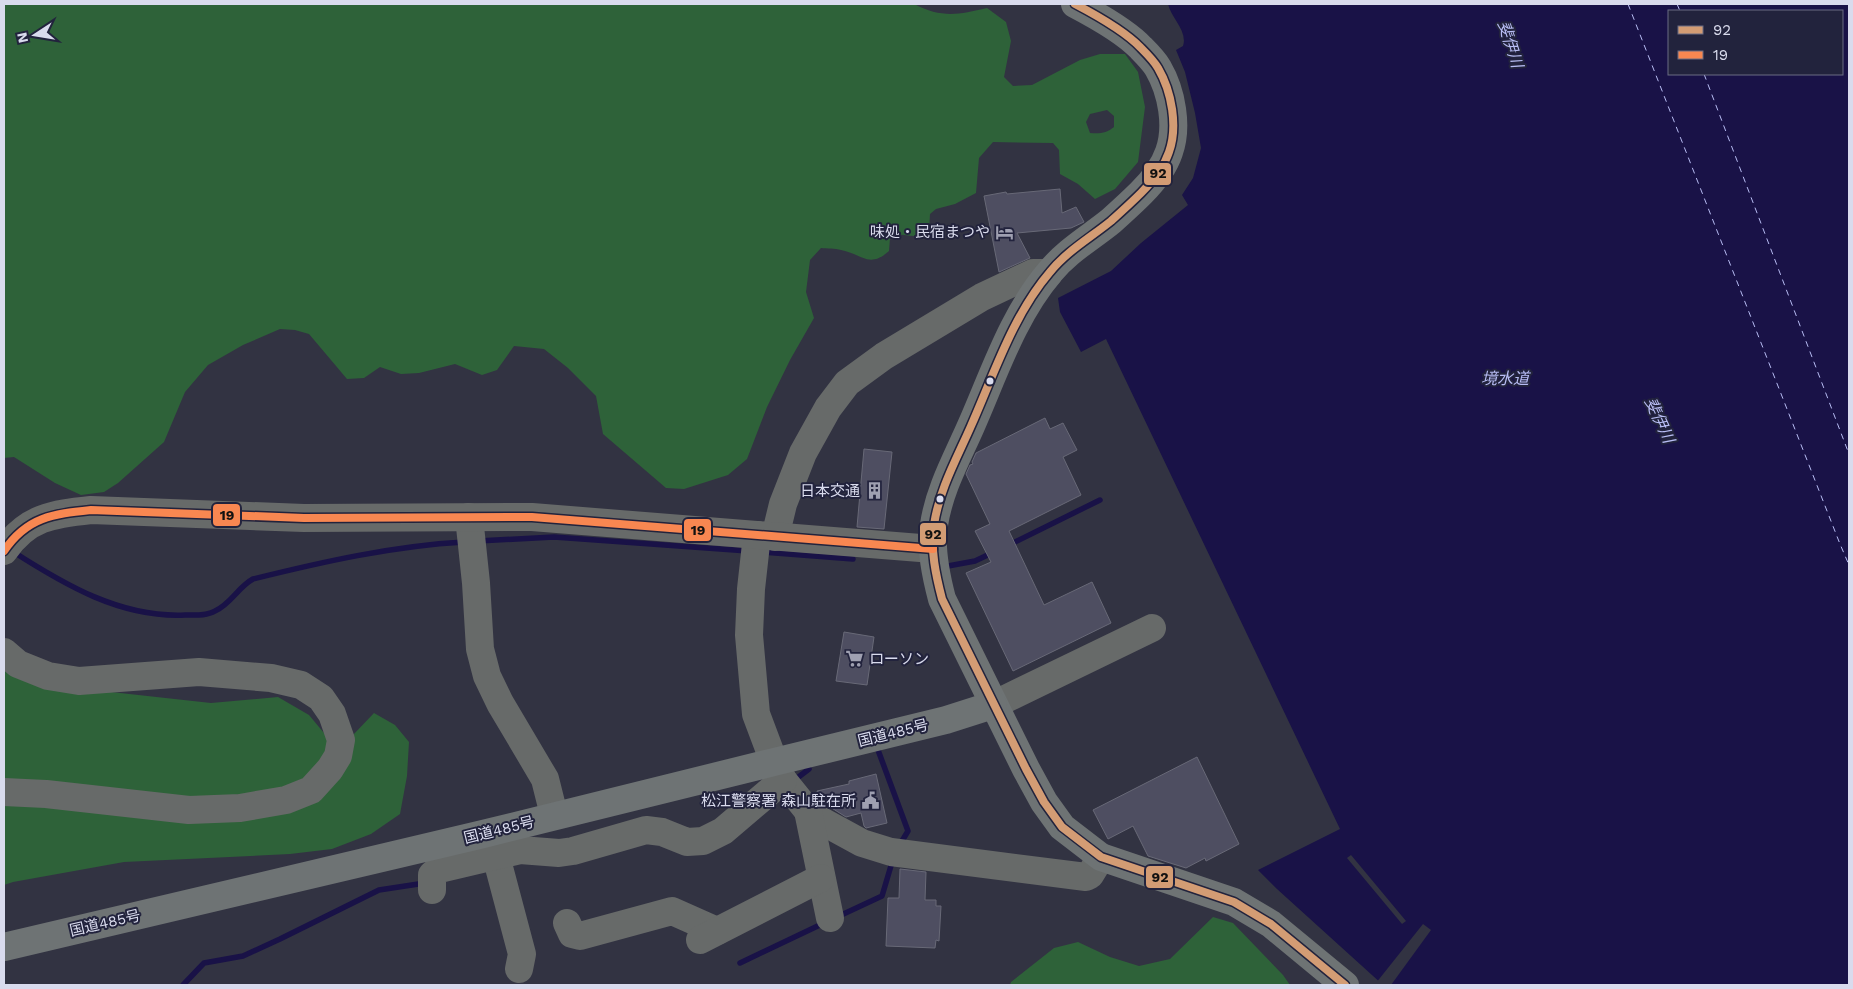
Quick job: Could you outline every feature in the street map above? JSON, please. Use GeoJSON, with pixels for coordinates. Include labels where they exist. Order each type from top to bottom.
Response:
{"type":"FeatureCollection","features":[{"type":"Feature","properties":{"kind":"highway"},"geometry":{"type":"LineString","coordinates":[[1075,4],[1101,18],[1140,47],[1158,68],[1171,99],[1173,127],[1169,152],[1159,172],[1142,192],[1111,220],[1065,255],[1028,302],[1011,336],[940,497],[933,526],[933,549],[942,599],[993,705],[1044,802],[1062,827],[1101,857],[1223,896],[1234,902],[1271,924],[1345,985]]}},
{"type":"Feature","properties":{"kind":"highway","name":"国道485号"},"geometry":{"type":"LineString","coordinates":[[4,947],[488,832],[782,777],[993,705]]}},
{"type":"Feature","properties":{"kind":"street"},"geometry":{"type":"LineString","coordinates":[[1049,273],[1032,273],[982,297],[884,356],[847,383],[828,408],[803,452],[783,504],[761,544],[749,635],[756,714],[782,777],[808,812],[862,843],[891,852],[1086,877],[1090,875],[1101,857]]}},
{"type":"Feature","properties":{"kind":"street"},"geometry":{"type":"LineString","coordinates":[[7,547],[22,530],[43,518],[56,514],[91,510],[304,518],[471,532],[532,517],[761,544],[933,549]]}},
{"type":"Feature","properties":{"kind":"street"},"geometry":{"type":"LineString","coordinates":[[471,532],[480,649],[487,676],[500,704],[545,779],[554,816],[562,838],[573,851]]}},
{"type":"Feature","properties":{"kind":"street"},"geometry":{"type":"LineString","coordinates":[[993,705],[1152,628]]}},
{"type":"Feature","properties":{"kind":"street"},"geometry":{"type":"LineString","coordinates":[[4,652],[18,664],[48,676],[80,681],[199,672],[271,678],[302,685],[321,698],[332,714],[340,740],[338,756],[330,769],[311,790],[286,800],[240,808],[190,810],[46,794],[4,792]]}},
{"type":"Feature","properties":{"kind":"street"},"geometry":{"type":"LineString","coordinates":[[432,890],[432,875],[439,870],[520,850],[560,853],[573,851],[646,830],[662,832],[687,842],[703,841],[723,831],[782,777]]}},
{"type":"Feature","properties":{"kind":"street"},"geometry":{"type":"LineString","coordinates":[[808,812],[830,918]]}},
{"type":"Feature","properties":{"kind":"street"},"geometry":{"type":"LineString","coordinates":[[496,856],[522,954],[519,969]]}},
{"type":"Feature","properties":{"kind":"street"},"geometry":{"type":"LineString","coordinates":[[566,923],[572,934],[580,936],[672,911],[683,915],[707,936],[821,878]]}},
{"type":"Feature","properties":{"kind":"green space"},"geometry":{"type":"Polygon","coordinates":[[[4,4],[914,4],[933,12],[950,14],[987,8],[1006,22],[1011,41],[1004,77],[1013,86],[1032,85],[1080,60],[1100,54],[1125,54],[1138,72],[1145,107],[1138,162],[1115,189],[1095,199],[1078,184],[1060,174],[1059,150],[1053,143],[993,142],[979,158],[976,193],[955,204],[936,209],[930,214],[929,231],[922,237],[895,234],[890,238],[889,251],[871,260],[839,249],[821,248],[810,260],[806,292],[814,318],[790,360],[767,407],[747,459],[728,475],[684,489],[666,488],[603,434],[596,396],[568,368],[544,349],[514,346],[497,370],[482,375],[455,364],[419,373],[401,374],[380,367],[364,378],[347,379],[309,334],[295,330],[280,329],[243,345],[208,365],[185,392],[164,442],[118,483],[104,492],[81,495],[55,483],[14,457],[4,458],[4,4]],[[1107,110],[1090,114],[1086,122],[1090,133],[1109,131],[1114,127],[1114,116],[1107,110]]]}},
{"type":"Feature","properties":{"kind":"green space"},"geometry":{"type":"Polygon","coordinates":[[[4,667],[102,691],[211,703],[278,697],[309,715],[329,739],[353,735],[374,713],[395,725],[409,742],[407,776],[400,814],[371,834],[332,849],[290,854],[124,862],[4,885],[4,667]]]}},
{"type":"Feature","properties":{"kind":"green space"},"geometry":{"type":"Polygon","coordinates":[[[1213,917],[1233,923],[1283,975],[1290,985],[1010,985],[1011,982],[1054,948],[1078,942],[1110,957],[1139,966],[1170,959],[1213,917]]]}},
{"type":"Feature","properties":{"kind":"water","name":"境水道"},"geometry":{"type":"Polygon","coordinates":[[[1168,4],[1849,4],[1849,985],[1383,985],[1258,870],[1340,829],[1106,339],[1081,352],[1060,312],[1058,298],[1111,271],[1141,243],[1188,205],[1182,195],[1193,178],[1201,148],[1185,72],[1176,50],[1183,46],[1184,40],[1168,4]]]}},
{"type":"Feature","properties":{"kind":"pier"},"geometry":{"type":"Polygon","coordinates":[[[1351,855],[1406,921],[1402,924],[1347,858],[1351,855]]]}},
{"type":"Feature","properties":{"kind":"pier"},"geometry":{"type":"Polygon","coordinates":[[[1423,924],[1431,930],[1391,985],[1379,985],[1376,983],[1423,924]]]}},
{"type":"Feature","properties":{"kind":"building"},"geometry":{"type":"Polygon","coordinates":[[[1060,189],[1062,213],[1076,207],[1084,222],[1071,228],[1017,233],[1030,258],[999,272],[984,196],[1006,192],[1007,194],[1060,189]]]}},
{"type":"Feature","properties":{"kind":"building"},"geometry":{"type":"Polygon","coordinates":[[[1045,418],[1050,429],[1063,423],[1077,450],[1063,457],[1081,495],[1009,531],[1044,605],[1092,582],[1111,623],[1013,671],[966,573],[991,562],[975,531],[990,524],[966,474],[970,465],[973,464],[976,453],[1045,418]]]}},
{"type":"Feature","properties":{"kind":"building","name":"日本交通"},"geometry":{"type":"Polygon","coordinates":[[[864,449],[892,452],[884,529],[857,527],[864,449]]]}},
{"type":"Feature","properties":{"kind":"building","name":"ローソン"},"geometry":{"type":"Polygon","coordinates":[[[844,632],[874,637],[867,685],[836,681],[844,632]]]}},
{"type":"Feature","properties":{"kind":"building"},"geometry":{"type":"Polygon","coordinates":[[[1197,757],[1239,844],[1206,861],[1205,858],[1186,868],[1148,856],[1133,826],[1108,839],[1093,810],[1197,757]]]}},
{"type":"Feature","properties":{"kind":"building"},"geometry":{"type":"Polygon","coordinates":[[[876,774],[887,823],[866,828],[861,813],[846,817],[819,800],[817,791],[849,784],[849,781],[876,774]]]}},
{"type":"Feature","properties":{"kind":"building"},"geometry":{"type":"Polygon","coordinates":[[[900,869],[926,872],[925,900],[936,900],[936,906],[941,906],[939,941],[936,940],[935,948],[886,946],[888,898],[899,898],[900,869]]]}},
{"type":"Feature","properties":{"kind":"waterway"},"geometry":{"type":"LineString","coordinates":[[1009,545],[1100,500]]}},
{"type":"Feature","properties":{"kind":"waterway"},"geometry":{"type":"LineString","coordinates":[[478,541],[554,537],[748,551]]}},
{"type":"Feature","properties":{"kind":"waterway"},"geometry":{"type":"LineString","coordinates":[[12,551],[73,587],[116,605],[161,615],[197,615],[212,613],[221,608],[243,586],[253,579],[384,551],[464,542]]}},
{"type":"Feature","properties":{"kind":"waterway"},"geometry":{"type":"LineString","coordinates":[[762,552],[853,559]]}},
{"type":"Feature","properties":{"kind":"waterway"},"geometry":{"type":"LineString","coordinates":[[948,566],[975,561],[994,552]]}},
{"type":"Feature","properties":{"kind":"waterway"},"geometry":{"type":"LineString","coordinates":[[878,750],[908,831],[899,846]]}},
{"type":"Feature","properties":{"kind":"waterway"},"geometry":{"type":"LineString","coordinates":[[792,782],[809,769]]}},
{"type":"Feature","properties":{"kind":"waterway"},"geometry":{"type":"LineString","coordinates":[[837,917],[882,896],[893,859]]}},
{"type":"Feature","properties":{"kind":"waterway"},"geometry":{"type":"LineString","coordinates":[[183,985],[204,963],[243,956],[379,890],[425,883]]}},
{"type":"Feature","properties":{"kind":"waterway"},"geometry":{"type":"LineString","coordinates":[[740,963],[824,923]]}},
{"type":"Feature","properties":{"kind":"ferry route"},"geometry":{"type":"LineString","coordinates":[[1628,4],[1849,565]]}},
{"type":"Feature","properties":{"kind":"ferry route"},"geometry":{"type":"LineString","coordinates":[[1677,4],[1680,10]]}},
{"type":"Feature","properties":{"kind":"ferry route"},"geometry":{"type":"LineString","coordinates":[[1704,75],[1849,454]]}},
{"type":"Feature","properties":{"kind":"transit line","name":"92"},"geometry":{"type":"LineString","coordinates":[[1075,4],[1101,18],[1127,36],[1156,65],[1163,77],[1170,99],[1173,121],[1172,142],[1164,163],[1149,184],[1111,221],[1057,264],[1037,289],[1015,326],[949,474],[936,512],[933,553],[942,599],[1026,769],[1044,802],[1062,827],[1101,857],[1234,902],[1271,924],[1345,985]]}},
{"type":"Feature","properties":{"kind":"transit line","name":"19"},"geometry":{"type":"LineString","coordinates":[[4,551],[22,531],[42,519],[65,513],[91,510],[304,518],[532,517],[933,549]]}},
{"type":"Feature","properties":{"kind":"place","name":"味処・民宿まつや"},"geometry":{"type":"Point","coordinates":[1004,232]}},
{"type":"Feature","properties":{"kind":"place","name":"日本交通"},"geometry":{"type":"Point","coordinates":[874,491]}},
{"type":"Feature","properties":{"kind":"place","name":"ローソン"},"geometry":{"type":"Point","coordinates":[855,659]}},
{"type":"Feature","properties":{"kind":"place","name":"松江警察署 森山駐在所"},"geometry":{"type":"Point","coordinates":[870,801]}},
{"type":"Feature","properties":{"kind":"water label","name":"斐伊川"},"geometry":{"type":"Point","coordinates":[1511,44]}},
{"type":"Feature","properties":{"kind":"water label","name":"斐伊川"},"geometry":{"type":"Point","coordinates":[1660,420]}}]}
